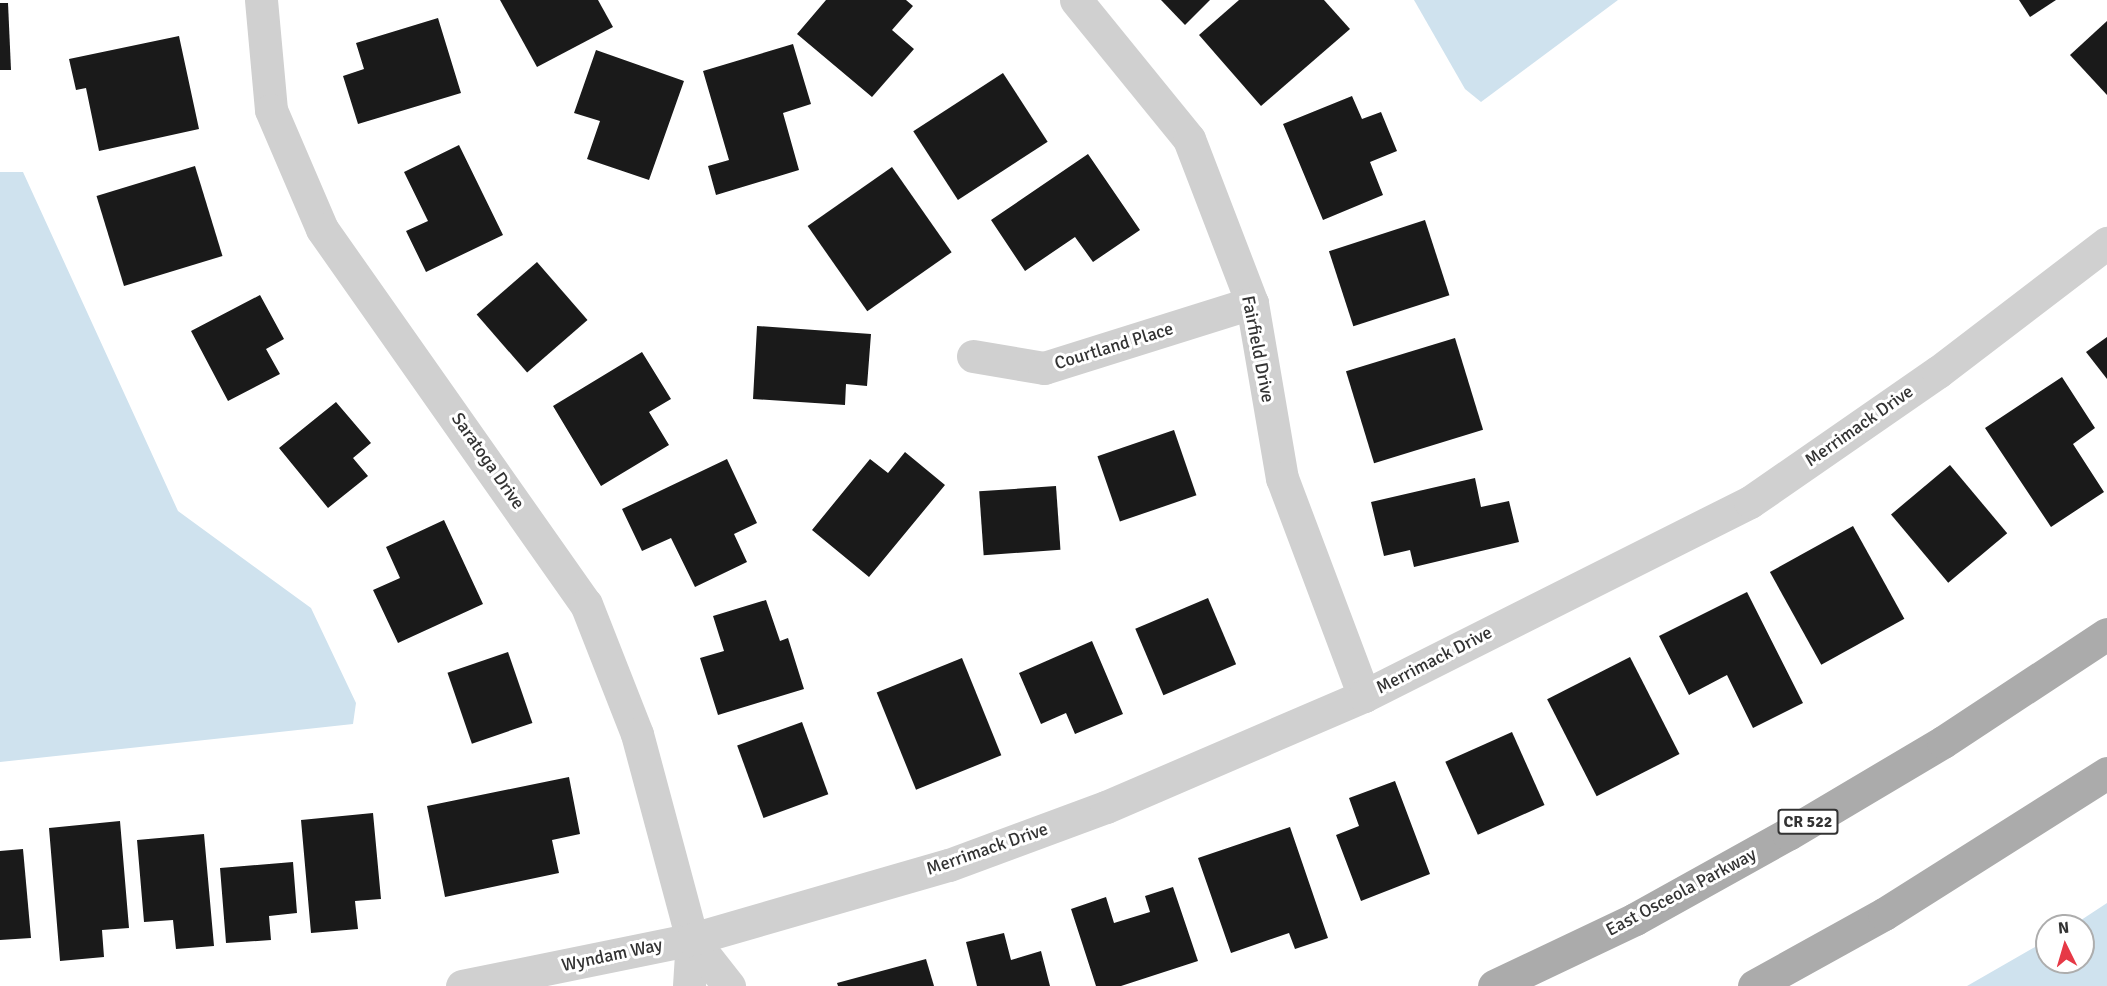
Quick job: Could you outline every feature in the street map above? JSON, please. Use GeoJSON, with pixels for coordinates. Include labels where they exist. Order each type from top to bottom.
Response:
{"type":"FeatureCollection","features":[{"type":"Feature","properties":{"kind":"main road","name":"East Osceola Parkway"},"geometry":{"type":"LineString","coordinates":[[1494,986],[1635,919],[1788,834],[1943,742],[2107,634]]}},
{"type":"Feature","properties":{"kind":"main road"},"geometry":{"type":"LineString","coordinates":[[1754,986],[1884,914],[2107,773]]}},
{"type":"Feature","properties":{"kind":"street","name":"Saratoga Drive"},"geometry":{"type":"LineString","coordinates":[[261,0],[271,110],[322,228],[586,604],[637,734],[692,939]]}},
{"type":"Feature","properties":{"kind":"street","name":"Fairfield Drive"},"geometry":{"type":"LineString","coordinates":[[1076,0],[1189,139],[1252,303],[1282,478],[1364,696]]}},
{"type":"Feature","properties":{"kind":"street","name":"Merrimack Drive"},"geometry":{"type":"LineString","coordinates":[[692,939],[960,860],[1106,807],[1364,696],[1750,502],[1938,372],[2107,243]]}},
{"type":"Feature","properties":{"kind":"street","name":"Courtland Place"},"geometry":{"type":"LineString","coordinates":[[973,356],[1044,368],[1252,303]]}},
{"type":"Feature","properties":{"kind":"street","name":"Wyndam Way"},"geometry":{"type":"LineString","coordinates":[[462,986],[692,939]]}},
{"type":"Feature","properties":{"kind":"street"},"geometry":{"type":"LineString","coordinates":[[689,986],[692,939]]}},
{"type":"Feature","properties":{"kind":"street"},"geometry":{"type":"LineString","coordinates":[[692,939],[729,986]]}},
{"type":"Feature","properties":{"kind":"water"},"geometry":{"type":"Polygon","coordinates":[[[1414,0],[1618,0],[1481,102],[1465,89],[1414,0]]]}},
{"type":"Feature","properties":{"kind":"water"},"geometry":{"type":"Polygon","coordinates":[[[0,172],[23,172],[178,511],[311,608],[356,703],[353,724],[0,762],[0,172]]]}},
{"type":"Feature","properties":{"kind":"water"},"geometry":{"type":"Polygon","coordinates":[[[2107,903],[2107,986],[1967,986],[2035,947],[2035,974],[2095,974],[2095,914],[2090,914],[2107,903]]]}},
{"type":"Feature","properties":{"kind":"building"},"geometry":{"type":"Polygon","coordinates":[[[500,0],[598,0],[613,27],[537,67],[500,0]]]}},
{"type":"Feature","properties":{"kind":"building"},"geometry":{"type":"Polygon","coordinates":[[[826,0],[906,0],[913,6],[892,30],[914,49],[872,97],[797,34],[826,0]]]}},
{"type":"Feature","properties":{"kind":"building"},"geometry":{"type":"Polygon","coordinates":[[[1161,0],[1210,0],[1185,25],[1161,0]]]}},
{"type":"Feature","properties":{"kind":"building"},"geometry":{"type":"Polygon","coordinates":[[[1239,0],[1324,0],[1350,29],[1261,106],[1199,35],[1239,0]]]}},
{"type":"Feature","properties":{"kind":"building"},"geometry":{"type":"Polygon","coordinates":[[[2019,0],[2056,0],[2030,17],[2019,0]]]}},
{"type":"Feature","properties":{"kind":"building"},"geometry":{"type":"Polygon","coordinates":[[[0,3],[8,3],[11,70],[0,70],[0,3]]]}},
{"type":"Feature","properties":{"kind":"building"},"geometry":{"type":"Polygon","coordinates":[[[438,18],[461,93],[358,124],[343,76],[364,69],[356,43],[438,18]]]}},
{"type":"Feature","properties":{"kind":"building"},"geometry":{"type":"Polygon","coordinates":[[[2107,21],[2107,95],[2070,55],[2107,21]]]}},
{"type":"Feature","properties":{"kind":"building"},"geometry":{"type":"Polygon","coordinates":[[[179,36],[199,129],[99,151],[86,88],[76,90],[69,59],[179,36]]]}},
{"type":"Feature","properties":{"kind":"building"},"geometry":{"type":"Polygon","coordinates":[[[793,44],[811,104],[783,113],[799,170],[716,195],[708,166],[729,160],[703,71],[793,44]]]}},
{"type":"Feature","properties":{"kind":"building"},"geometry":{"type":"Polygon","coordinates":[[[596,50],[684,81],[649,180],[587,159],[600,121],[574,113],[596,50]]]}},
{"type":"Feature","properties":{"kind":"building"},"geometry":{"type":"Polygon","coordinates":[[[1003,73],[1048,142],[958,200],[913,131],[1003,73]]]}},
{"type":"Feature","properties":{"kind":"building"},"geometry":{"type":"Polygon","coordinates":[[[1352,96],[1362,119],[1381,112],[1397,151],[1370,162],[1383,195],[1323,220],[1283,124],[1352,96]]]}},
{"type":"Feature","properties":{"kind":"building"},"geometry":{"type":"Polygon","coordinates":[[[459,145],[503,235],[426,272],[406,231],[428,221],[404,172],[459,145]]]}},
{"type":"Feature","properties":{"kind":"building"},"geometry":{"type":"Polygon","coordinates":[[[1088,154],[1140,230],[1093,262],[1075,237],[1025,271],[991,220],[1088,154]]]}},
{"type":"Feature","properties":{"kind":"building"},"geometry":{"type":"Polygon","coordinates":[[[195,166],[222,256],[124,286],[97,196],[195,166]]]}},
{"type":"Feature","properties":{"kind":"building"},"geometry":{"type":"Polygon","coordinates":[[[892,167],[952,252],[867,311],[808,226],[892,167]]]}},
{"type":"Feature","properties":{"kind":"building"},"geometry":{"type":"Polygon","coordinates":[[[1425,220],[1449,295],[1353,326],[1329,251],[1425,220]]]}},
{"type":"Feature","properties":{"kind":"building"},"geometry":{"type":"Polygon","coordinates":[[[537,262],[588,320],[527,373],[477,314],[537,262]]]}},
{"type":"Feature","properties":{"kind":"building"},"geometry":{"type":"Polygon","coordinates":[[[260,295],[284,339],[266,349],[280,374],[228,401],[191,331],[260,295]]]}},
{"type":"Feature","properties":{"kind":"building"},"geometry":{"type":"Polygon","coordinates":[[[757,326],[871,334],[867,386],[846,384],[845,405],[753,399],[757,326]]]}},
{"type":"Feature","properties":{"kind":"building"},"geometry":{"type":"Polygon","coordinates":[[[2107,337],[2107,379],[2086,352],[2107,337]]]}},
{"type":"Feature","properties":{"kind":"building"},"geometry":{"type":"Polygon","coordinates":[[[1455,338],[1483,430],[1374,463],[1346,371],[1455,338]]]}},
{"type":"Feature","properties":{"kind":"building"},"geometry":{"type":"Polygon","coordinates":[[[642,352],[671,399],[649,412],[669,445],[601,486],[553,406],[642,352]]]}},
{"type":"Feature","properties":{"kind":"building"},"geometry":{"type":"Polygon","coordinates":[[[2062,377],[2095,428],[2073,444],[2104,492],[2051,527],[1985,428],[2062,377]]]}},
{"type":"Feature","properties":{"kind":"building"},"geometry":{"type":"Polygon","coordinates":[[[336,402],[371,443],[353,458],[368,476],[328,508],[279,448],[336,402]]]}},
{"type":"Feature","properties":{"kind":"building"},"geometry":{"type":"Polygon","coordinates":[[[1174,430],[1196,495],[1120,522],[1097,456],[1174,430]]]}},
{"type":"Feature","properties":{"kind":"building"},"geometry":{"type":"Polygon","coordinates":[[[905,452],[945,485],[869,577],[812,530],[870,459],[888,473],[905,452]]]}},
{"type":"Feature","properties":{"kind":"building"},"geometry":{"type":"Polygon","coordinates":[[[727,459],[757,523],[734,534],[747,562],[695,587],[671,538],[642,551],[622,509],[727,459]]]}},
{"type":"Feature","properties":{"kind":"building"},"geometry":{"type":"Polygon","coordinates":[[[1950,465],[2007,533],[1948,583],[1891,514],[1950,465]]]}},
{"type":"Feature","properties":{"kind":"building"},"geometry":{"type":"Polygon","coordinates":[[[1475,478],[1481,507],[1509,501],[1519,542],[1414,567],[1410,550],[1384,556],[1371,502],[1475,478]]]}},
{"type":"Feature","properties":{"kind":"building"},"geometry":{"type":"Polygon","coordinates":[[[1056,486],[1060,550],[984,555],[979,491],[1056,486]]]}},
{"type":"Feature","properties":{"kind":"building"},"geometry":{"type":"Polygon","coordinates":[[[444,520],[483,604],[398,643],[373,590],[400,578],[386,547],[444,520]]]}},
{"type":"Feature","properties":{"kind":"building"},"geometry":{"type":"Polygon","coordinates":[[[1853,526],[1904,619],[1821,665],[1770,572],[1853,526]]]}},
{"type":"Feature","properties":{"kind":"building"},"geometry":{"type":"Polygon","coordinates":[[[1747,592],[1803,703],[1753,728],[1727,675],[1689,695],[1659,636],[1747,592]]]}},
{"type":"Feature","properties":{"kind":"building"},"geometry":{"type":"Polygon","coordinates":[[[1208,598],[1236,664],[1163,695],[1135,629],[1208,598]]]}},
{"type":"Feature","properties":{"kind":"building"},"geometry":{"type":"Polygon","coordinates":[[[766,600],[780,641],[788,638],[804,689],[718,715],[700,658],[724,651],[713,616],[766,600]]]}},
{"type":"Feature","properties":{"kind":"building"},"geometry":{"type":"Polygon","coordinates":[[[1092,641],[1123,714],[1075,734],[1066,713],[1041,724],[1019,673],[1092,641]]]}},
{"type":"Feature","properties":{"kind":"building"},"geometry":{"type":"Polygon","coordinates":[[[508,652],[532,723],[472,744],[447,673],[508,652]]]}},
{"type":"Feature","properties":{"kind":"building"},"geometry":{"type":"Polygon","coordinates":[[[1630,657],[1679,754],[1597,796],[1547,699],[1630,657]]]}},
{"type":"Feature","properties":{"kind":"building"},"geometry":{"type":"Polygon","coordinates":[[[962,658],[1001,755],[916,790],[877,692],[962,658]]]}},
{"type":"Feature","properties":{"kind":"building"},"geometry":{"type":"Polygon","coordinates":[[[802,722],[828,794],[763,818],[737,746],[802,722]]]}},
{"type":"Feature","properties":{"kind":"building"},"geometry":{"type":"Polygon","coordinates":[[[1512,732],[1545,805],[1478,835],[1445,762],[1512,732]]]}},
{"type":"Feature","properties":{"kind":"building"},"geometry":{"type":"Polygon","coordinates":[[[569,777],[580,834],[552,840],[559,873],[445,897],[427,806],[569,777]]]}},
{"type":"Feature","properties":{"kind":"building"},"geometry":{"type":"Polygon","coordinates":[[[1395,781],[1430,874],[1361,901],[1336,835],[1359,826],[1349,798],[1395,781]]]}},
{"type":"Feature","properties":{"kind":"building"},"geometry":{"type":"Polygon","coordinates":[[[373,813],[381,899],[355,901],[358,929],[311,933],[301,820],[373,813]]]}},
{"type":"Feature","properties":{"kind":"building"},"geometry":{"type":"Polygon","coordinates":[[[120,821],[129,928],[102,930],[104,957],[60,961],[49,828],[120,821]]]}},
{"type":"Feature","properties":{"kind":"building"},"geometry":{"type":"Polygon","coordinates":[[[1290,827],[1328,938],[1295,949],[1289,933],[1231,953],[1198,858],[1290,827]]]}},
{"type":"Feature","properties":{"kind":"building"},"geometry":{"type":"Polygon","coordinates":[[[204,834],[214,946],[176,949],[173,920],[144,922],[137,840],[204,834]]]}},
{"type":"Feature","properties":{"kind":"building"},"geometry":{"type":"Polygon","coordinates":[[[23,849],[31,938],[0,940],[0,851],[23,849]]]}},
{"type":"Feature","properties":{"kind":"building"},"geometry":{"type":"Polygon","coordinates":[[[293,862],[297,913],[269,916],[271,940],[226,943],[220,868],[293,862]]]}},
{"type":"Feature","properties":{"kind":"building"},"geometry":{"type":"Polygon","coordinates":[[[1173,887],[1198,961],[1121,986],[1096,986],[1071,909],[1106,897],[1114,923],[1150,912],[1145,896],[1173,887]]]}},
{"type":"Feature","properties":{"kind":"building"},"geometry":{"type":"Polygon","coordinates":[[[1004,933],[1011,960],[1041,951],[1050,986],[977,986],[966,942],[1004,933]]]}},
{"type":"Feature","properties":{"kind":"building"},"geometry":{"type":"Polygon","coordinates":[[[926,959],[934,986],[838,986],[837,983],[926,959]]]}}]}
